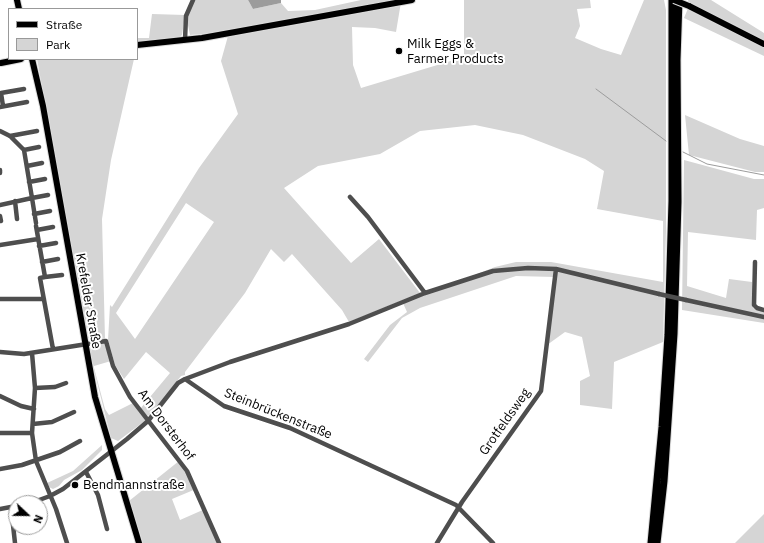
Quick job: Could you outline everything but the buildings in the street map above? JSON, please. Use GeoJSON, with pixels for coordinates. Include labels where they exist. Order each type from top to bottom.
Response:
{"type":"FeatureCollection","features":[{"type":"Feature","properties":{"kind":"highway"},"geometry":{"type":"LineString","coordinates":[[651,543],[662,427],[668,335],[671,216],[673,0]]}},
{"type":"Feature","properties":{"kind":"highway"},"geometry":{"type":"LineString","coordinates":[[657,543],[664,481],[674,334],[677,232],[677,60],[679,0]]}},
{"type":"Feature","properties":{"kind":"main road"},"geometry":{"type":"LineString","coordinates":[[138,45],[185,40],[229,33],[407,0]]}},
{"type":"Feature","properties":{"kind":"main road"},"geometry":{"type":"LineString","coordinates":[[673,0],[689,6],[764,44]]}},
{"type":"Feature","properties":{"kind":"main road"},"geometry":{"type":"LineString","coordinates":[[1,63],[16,60]]}},
{"type":"Feature","properties":{"kind":"main road","name":"Krefelder Straße"},"geometry":{"type":"LineString","coordinates":[[32,60],[42,106],[95,398],[139,543]]}},
{"type":"Feature","properties":{"kind":"street"},"geometry":{"type":"LineString","coordinates":[[185,40],[186,16],[193,0]]}},
{"type":"Feature","properties":{"kind":"street"},"geometry":{"type":"LineString","coordinates":[[24,89],[0,93],[2,106],[27,102]]}},
{"type":"Feature","properties":{"kind":"street"},"geometry":{"type":"LineString","coordinates":[[0,131],[10,136],[24,150],[45,277]]}},
{"type":"Feature","properties":{"kind":"street"},"geometry":{"type":"LineString","coordinates":[[10,136],[37,131]]}},
{"type":"Feature","properties":{"kind":"street"},"geometry":{"type":"LineString","coordinates":[[24,150],[39,147]]}},
{"type":"Feature","properties":{"kind":"street"},"geometry":{"type":"LineString","coordinates":[[26,166],[42,163]]}},
{"type":"Feature","properties":{"kind":"street"},"geometry":{"type":"LineString","coordinates":[[29,182],[45,179]]}},
{"type":"Feature","properties":{"kind":"street"},"geometry":{"type":"LineString","coordinates":[[0,205],[48,195]]}},
{"type":"Feature","properties":{"kind":"street"},"geometry":{"type":"LineString","coordinates":[[350,197],[368,217],[425,293]]}},
{"type":"Feature","properties":{"kind":"street"},"geometry":{"type":"LineString","coordinates":[[15,201],[17,219]]}},
{"type":"Feature","properties":{"kind":"street"},"geometry":{"type":"LineString","coordinates":[[34,214],[50,211]]}},
{"type":"Feature","properties":{"kind":"street"},"geometry":{"type":"LineString","coordinates":[[36,226],[53,227]]}},
{"type":"Feature","properties":{"kind":"street"},"geometry":{"type":"LineString","coordinates":[[0,245],[38,239]]}},
{"type":"Feature","properties":{"kind":"street"},"geometry":{"type":"LineString","coordinates":[[40,246],[56,243]]}},
{"type":"Feature","properties":{"kind":"street"},"geometry":{"type":"LineString","coordinates":[[42,262],[58,259]]}},
{"type":"Feature","properties":{"kind":"street"},"geometry":{"type":"LineString","coordinates":[[755,262],[754,305],[757,308],[764,310]]}},
{"type":"Feature","properties":{"kind":"street"},"geometry":{"type":"LineString","coordinates":[[50,496],[86,472],[148,421],[178,383],[185,379],[243,358],[349,324],[425,293],[493,272],[528,268],[556,269],[764,317]]}},
{"type":"Feature","properties":{"kind":"street","name":"Grotfeldsweg"},"geometry":{"type":"LineString","coordinates":[[437,543],[459,508],[541,391],[556,269]]}},
{"type":"Feature","properties":{"kind":"street"},"geometry":{"type":"LineString","coordinates":[[53,349],[40,278],[62,274]]}},
{"type":"Feature","properties":{"kind":"street"},"geometry":{"type":"LineString","coordinates":[[0,299],[44,299]]}},
{"type":"Feature","properties":{"kind":"street","name":"Am Dorsterhof"},"geometry":{"type":"LineString","coordinates":[[84,344],[106,341],[113,366],[130,397],[187,471],[220,543]]}},
{"type":"Feature","properties":{"kind":"street"},"geometry":{"type":"LineString","coordinates":[[0,352],[24,354],[84,344]]}},
{"type":"Feature","properties":{"kind":"street"},"geometry":{"type":"LineString","coordinates":[[32,353],[35,388],[32,433],[36,461],[67,543]]}},
{"type":"Feature","properties":{"kind":"street","name":"Steinbrückenstraße"},"geometry":{"type":"LineString","coordinates":[[185,379],[224,406],[290,428],[459,508],[494,543]]}},
{"type":"Feature","properties":{"kind":"street"},"geometry":{"type":"LineString","coordinates":[[35,388],[55,387],[66,383]]}},
{"type":"Feature","properties":{"kind":"street"},"geometry":{"type":"LineString","coordinates":[[0,396],[21,406],[34,409]]}},
{"type":"Feature","properties":{"kind":"street"},"geometry":{"type":"LineString","coordinates":[[33,424],[52,422],[74,412]]}},
{"type":"Feature","properties":{"kind":"street"},"geometry":{"type":"LineString","coordinates":[[0,433],[32,433]]}},
{"type":"Feature","properties":{"kind":"street"},"geometry":{"type":"LineString","coordinates":[[0,469],[36,461],[60,452],[80,441]]}},
{"type":"Feature","properties":{"kind":"street"},"geometry":{"type":"LineString","coordinates":[[86,472],[98,495],[107,529]]}},
{"type":"Feature","properties":{"kind":"green space"},"geometry":{"type":"Polygon","coordinates":[[[193,0],[248,0],[253,9],[281,3],[288,11],[315,10],[361,0],[396,0],[227,32],[190,35],[186,16],[193,0]]]}},
{"type":"Feature","properties":{"kind":"green space"},"geometry":{"type":"Polygon","coordinates":[[[464,0],[590,0],[591,8],[577,9],[580,26],[575,38],[601,49],[621,55],[644,0],[664,0],[666,10],[666,231],[663,342],[614,362],[612,409],[580,405],[580,381],[590,376],[582,337],[565,332],[547,345],[555,277],[516,276],[420,308],[402,318],[368,362],[364,359],[390,325],[407,312],[403,303],[495,267],[516,262],[551,262],[663,282],[663,221],[597,209],[604,171],[585,159],[523,135],[475,125],[420,131],[380,154],[318,166],[284,188],[351,263],[379,239],[420,293],[349,322],[342,310],[292,254],[284,262],[271,249],[245,293],[185,372],[185,375],[181,376],[151,415],[146,416],[140,409],[170,373],[146,352],[124,379],[115,365],[108,340],[110,305],[112,307],[199,168],[238,114],[221,61],[228,36],[401,2],[396,32],[375,28],[352,27],[353,65],[361,88],[464,57],[464,0]],[[186,203],[116,313],[135,339],[214,222],[186,203]]]}},
{"type":"Feature","properties":{"kind":"green space"},"geometry":{"type":"Polygon","coordinates":[[[688,0],[711,0],[764,33],[764,56],[684,18],[689,6],[688,0]]]}},
{"type":"Feature","properties":{"kind":"green space"},"geometry":{"type":"Polygon","coordinates":[[[152,14],[185,15],[182,35],[179,38],[138,42],[138,38],[149,38],[152,14]]]}},
{"type":"Feature","properties":{"kind":"green space"},"geometry":{"type":"Polygon","coordinates":[[[37,60],[134,60],[111,160],[102,219],[105,339],[87,338],[37,60]]]}},
{"type":"Feature","properties":{"kind":"green space"},"geometry":{"type":"Polygon","coordinates":[[[685,115],[740,139],[764,146],[764,172],[755,172],[689,155],[685,115]]]}},
{"type":"Feature","properties":{"kind":"green space"},"geometry":{"type":"Polygon","coordinates":[[[684,160],[754,179],[764,179],[764,208],[757,210],[756,240],[688,232],[687,286],[726,298],[729,279],[752,282],[753,308],[764,312],[764,323],[682,310],[684,160]]]}},
{"type":"Feature","properties":{"kind":"green space"},"geometry":{"type":"Polygon","coordinates":[[[105,343],[111,361],[94,366],[93,364],[105,409],[109,415],[135,402],[146,420],[118,441],[111,438],[88,346],[90,345],[91,353],[92,345],[105,343]]]}},
{"type":"Feature","properties":{"kind":"green space"},"geometry":{"type":"Polygon","coordinates":[[[102,445],[102,450],[82,470],[64,480],[59,486],[53,489],[49,487],[47,483],[73,471],[102,445]]]}},
{"type":"Feature","properties":{"kind":"green space"},"geometry":{"type":"Polygon","coordinates":[[[179,461],[196,489],[172,499],[180,520],[205,509],[219,543],[143,543],[129,501],[179,461]]]}},
{"type":"Feature","properties":{"kind":"green space"},"geometry":{"type":"Polygon","coordinates":[[[764,514],[764,543],[735,543],[764,514]]]}},
{"type":"Feature","properties":{"kind":"shaded area"},"geometry":{"type":"Polygon","coordinates":[[[248,0],[281,0],[281,3],[253,9],[248,0]]]}},
{"type":"Feature","properties":{"kind":"waterway"},"geometry":{"type":"LineString","coordinates":[[596,89],[666,141]]}},
{"type":"Feature","properties":{"kind":"waterway"},"geometry":{"type":"LineString","coordinates":[[683,152],[707,164],[764,175]]}},
{"type":"Feature","properties":{"kind":"place","name":"Milk Eggs & Farmer Products"},"geometry":{"type":"Point","coordinates":[399,51]}},
{"type":"Feature","properties":{"kind":"place","name":"Bendmannstraße"},"geometry":{"type":"Point","coordinates":[75,485]}}]}
